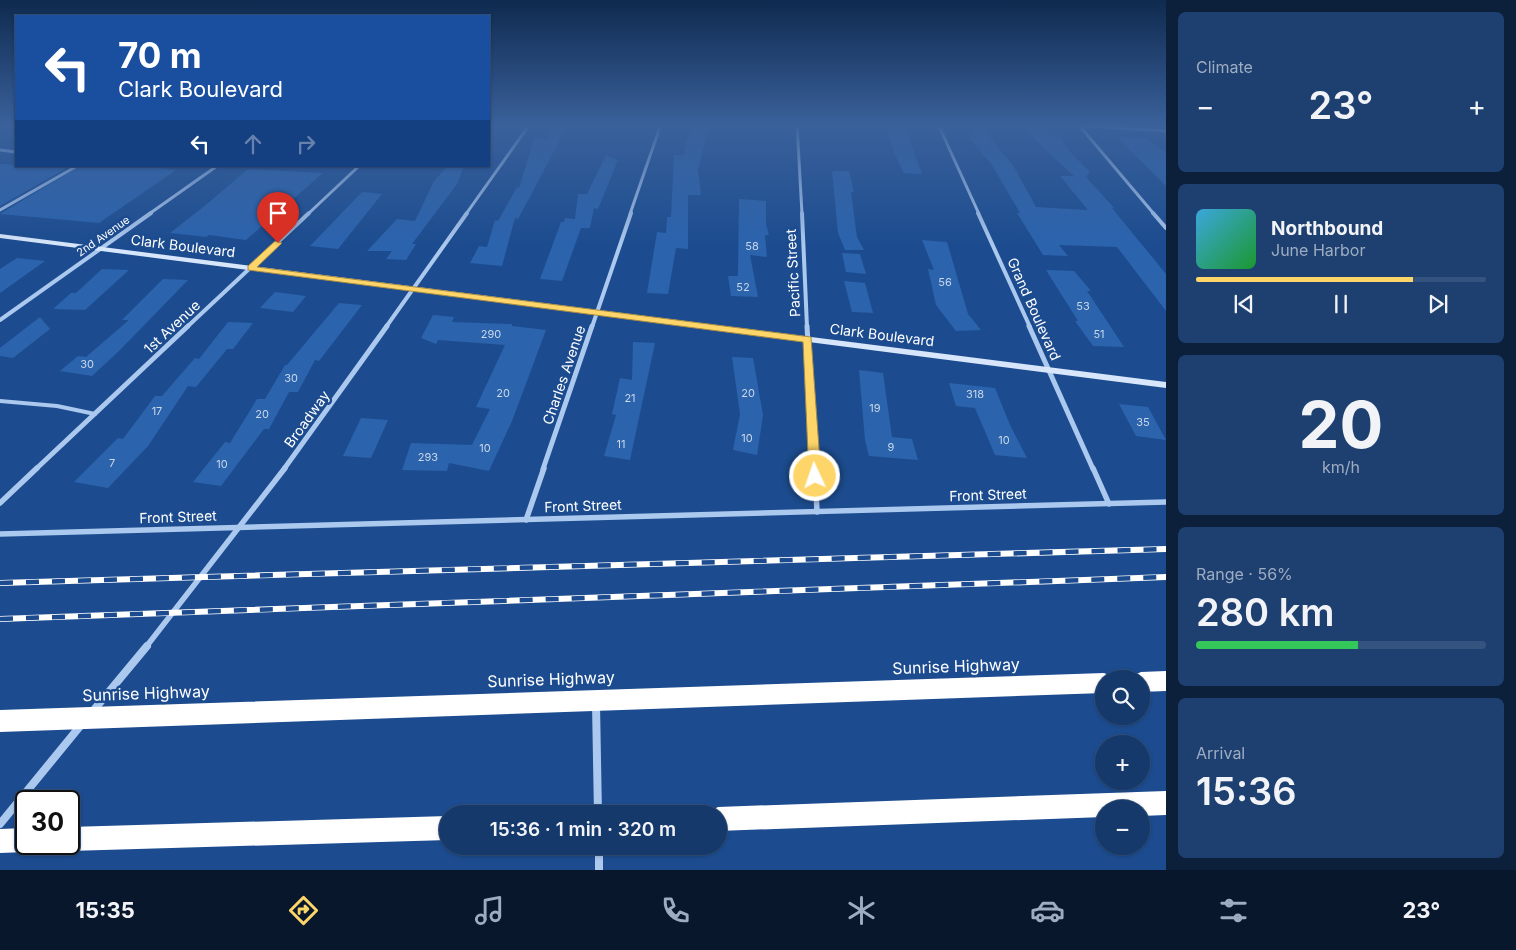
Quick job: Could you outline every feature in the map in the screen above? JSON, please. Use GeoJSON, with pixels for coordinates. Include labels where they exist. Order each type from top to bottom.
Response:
{"type":"FeatureCollection","features":[{"type":"Feature","properties":{"kind":"highway"},"geometry":{"type":"LineString","coordinates":[[1150,682],[1166,681]]}},
{"type":"Feature","properties":{"kind":"highway","name":"Sunrise Highway"},"geometry":{"type":"LineString","coordinates":[[0,721],[1095,683]]}},
{"type":"Feature","properties":{"kind":"highway"},"geometry":{"type":"LineString","coordinates":[[727,819],[1166,803]]}},
{"type":"Feature","properties":{"kind":"highway"},"geometry":{"type":"LineString","coordinates":[[80,839],[439,828]]}},
{"type":"Feature","properties":{"kind":"highway"},"geometry":{"type":"LineString","coordinates":[[0,841],[15,840]]}},
{"type":"Feature","properties":{"kind":"street","name":"Broadway"},"geometry":{"type":"LineString","coordinates":[[0,824],[147,648],[303,444],[501,165]]}},
{"type":"Feature","properties":{"kind":"street","name":"Charles Avenue"},"geometry":{"type":"LineString","coordinates":[[526,520],[647,165]]}},
{"type":"Feature","properties":{"kind":"street","name":"Pacific Street"},"geometry":{"type":"LineString","coordinates":[[799,165],[817,512]]}},
{"type":"Feature","properties":{"kind":"street","name":"Grand Boulevard"},"geometry":{"type":"LineString","coordinates":[[956,165],[1108,504]]}},
{"type":"Feature","properties":{"kind":"street"},"geometry":{"type":"LineString","coordinates":[[1113,165],[1166,228]]}},
{"type":"Feature","properties":{"kind":"street"},"geometry":{"type":"LineString","coordinates":[[0,210],[75,167]]}},
{"type":"Feature","properties":{"kind":"street","name":"2nd Avenue"},"geometry":{"type":"LineString","coordinates":[[0,320],[216,167]]}},
{"type":"Feature","properties":{"kind":"street","name":"1st Avenue"},"geometry":{"type":"LineString","coordinates":[[0,503],[358,167]]}},
{"type":"Feature","properties":{"kind":"street","name":"Clark Boulevard"},"geometry":{"type":"LineString","coordinates":[[0,236],[1166,385]]}},
{"type":"Feature","properties":{"kind":"street","name":"Front Street"},"geometry":{"type":"LineString","coordinates":[[0,534],[1166,502]]}},
{"type":"Feature","properties":{"kind":"street"},"geometry":{"type":"LineString","coordinates":[[596,700],[598,805]]}},
{"type":"Feature","properties":{"kind":"street"},"geometry":{"type":"LineString","coordinates":[[599,855],[599,870]]}},
{"type":"Feature","properties":{"kind":"lane"},"geometry":{"type":"LineString","coordinates":[[0,401],[57,406],[95,414]]}},
{"type":"Feature","properties":{"kind":"building"},"geometry":{"type":"Polygon","coordinates":[[[0,165],[15,165],[15,167],[68,167],[0,206],[0,165]]]}},
{"type":"Feature","properties":{"kind":"building"},"geometry":{"type":"Polygon","coordinates":[[[526,165],[547,165],[518,219],[515,218],[502,266],[470,263],[479,246],[487,247],[495,220],[498,221],[517,187],[519,188],[526,165]]]}},
{"type":"Feature","properties":{"kind":"building"},"geometry":{"type":"Polygon","coordinates":[[[601,165],[616,165],[598,209],[594,208],[590,228],[581,228],[562,281],[540,279],[561,222],[564,222],[565,218],[575,219],[578,194],[587,194],[601,165]]]}},
{"type":"Feature","properties":{"kind":"building"},"geometry":{"type":"Polygon","coordinates":[[[674,165],[699,165],[698,170],[701,195],[688,195],[688,249],[676,248],[668,294],[647,293],[657,232],[666,233],[667,217],[671,217],[674,165]]]}},
{"type":"Feature","properties":{"kind":"building"},"geometry":{"type":"Polygon","coordinates":[[[900,165],[919,165],[922,174],[904,173],[900,165]]]}},
{"type":"Feature","properties":{"kind":"building"},"geometry":{"type":"Polygon","coordinates":[[[992,165],[1013,165],[1036,207],[1088,210],[1060,176],[1074,176],[1062,165],[1083,165],[1090,172],[1086,177],[1114,208],[1112,208],[1166,274],[1166,311],[1117,247],[1059,245],[1068,256],[1043,255],[1017,213],[1020,213],[992,165]]]}},
{"type":"Feature","properties":{"kind":"building"},"geometry":{"type":"Polygon","coordinates":[[[1145,165],[1166,165],[1166,186],[1145,165]]]}},
{"type":"Feature","properties":{"kind":"building"},"geometry":{"type":"Polygon","coordinates":[[[78,167],[152,167],[176,170],[99,223],[0,214],[78,167]]]}},
{"type":"Feature","properties":{"kind":"building"},"geometry":{"type":"Polygon","coordinates":[[[447,167],[464,167],[457,184],[412,244],[416,244],[406,260],[386,259],[392,251],[367,251],[397,219],[415,221],[434,181],[447,167]]]}},
{"type":"Feature","properties":{"kind":"building"},"geometry":{"type":"Polygon","coordinates":[[[248,169],[323,173],[246,240],[209,235],[206,237],[170,233],[207,204],[248,169]]]}},
{"type":"Feature","properties":{"kind":"building"},"geometry":{"type":"Polygon","coordinates":[[[832,171],[849,171],[854,192],[851,192],[857,237],[864,250],[845,250],[838,233],[832,171]]]}},
{"type":"Feature","properties":{"kind":"building"},"geometry":{"type":"Polygon","coordinates":[[[362,192],[382,194],[338,249],[310,246],[362,192]]]}},
{"type":"Feature","properties":{"kind":"building"},"geometry":{"type":"Polygon","coordinates":[[[739,199],[766,201],[766,224],[769,235],[765,235],[767,257],[750,255],[758,297],[731,296],[728,276],[738,276],[739,199]]]}},
{"type":"Feature","properties":{"kind":"building"},"geometry":{"type":"Polygon","coordinates":[[[922,240],[947,242],[968,314],[981,330],[956,331],[936,305],[928,269],[934,270],[922,240]]]}},
{"type":"Feature","properties":{"kind":"building"},"geometry":{"type":"Polygon","coordinates":[[[842,253],[860,254],[866,274],[846,272],[842,253]]]}},
{"type":"Feature","properties":{"kind":"building"},"geometry":{"type":"Polygon","coordinates":[[[17,258],[45,261],[0,293],[0,269],[17,258]]]}},
{"type":"Feature","properties":{"kind":"building"},"geometry":{"type":"Polygon","coordinates":[[[102,269],[129,270],[85,310],[53,309],[71,293],[76,293],[102,269]]]}},
{"type":"Feature","properties":{"kind":"building"},"geometry":{"type":"Polygon","coordinates":[[[1046,270],[1074,271],[1091,291],[1087,291],[1124,347],[1093,346],[1075,321],[1078,321],[1046,270]]]}},
{"type":"Feature","properties":{"kind":"building"},"geometry":{"type":"Polygon","coordinates":[[[163,279],[188,280],[92,376],[60,371],[78,356],[86,357],[129,320],[122,320],[163,279]]]}},
{"type":"Feature","properties":{"kind":"building"},"geometry":{"type":"Polygon","coordinates":[[[844,281],[865,283],[873,313],[852,312],[844,281]]]}},
{"type":"Feature","properties":{"kind":"building"},"geometry":{"type":"Polygon","coordinates":[[[275,292],[306,296],[293,312],[260,308],[275,292]]]}},
{"type":"Feature","properties":{"kind":"building"},"geometry":{"type":"Polygon","coordinates":[[[339,303],[362,305],[319,361],[315,360],[298,392],[289,392],[269,429],[264,429],[221,486],[193,482],[225,442],[230,443],[257,399],[265,399],[285,365],[287,365],[339,303]]]}},
{"type":"Feature","properties":{"kind":"building"},"geometry":{"type":"Polygon","coordinates":[[[433,315],[454,317],[452,322],[512,324],[512,326],[546,330],[512,421],[489,471],[449,463],[447,471],[402,470],[411,443],[472,445],[490,409],[476,407],[505,345],[438,340],[436,344],[421,338],[433,315]]]}},
{"type":"Feature","properties":{"kind":"building"},"geometry":{"type":"Polygon","coordinates":[[[40,317],[50,329],[13,358],[0,356],[0,348],[40,317]]]}},
{"type":"Feature","properties":{"kind":"building"},"geometry":{"type":"Polygon","coordinates":[[[228,322],[253,323],[233,349],[227,349],[196,387],[188,386],[148,446],[108,488],[74,482],[118,438],[123,439],[155,396],[162,396],[195,358],[199,359],[228,322]]]}},
{"type":"Feature","properties":{"kind":"building"},"geometry":{"type":"Polygon","coordinates":[[[633,342],[655,343],[630,460],[604,456],[616,415],[612,414],[620,378],[632,380],[633,342]]]}},
{"type":"Feature","properties":{"kind":"building"},"geometry":{"type":"Polygon","coordinates":[[[732,357],[753,358],[763,415],[757,455],[733,450],[740,414],[732,357]]]}},
{"type":"Feature","properties":{"kind":"building"},"geometry":{"type":"Polygon","coordinates":[[[859,370],[883,373],[892,437],[912,439],[918,460],[869,456],[865,440],[859,370]]]}},
{"type":"Feature","properties":{"kind":"building"},"geometry":{"type":"Polygon","coordinates":[[[949,383],[995,388],[1010,425],[1027,458],[995,455],[975,408],[956,406],[949,383]]]}},
{"type":"Feature","properties":{"kind":"building"},"geometry":{"type":"Polygon","coordinates":[[[1119,404],[1148,407],[1166,440],[1136,436],[1119,404]]]}},
{"type":"Feature","properties":{"kind":"building"},"geometry":{"type":"Polygon","coordinates":[[[361,418],[388,420],[371,458],[343,456],[361,418]]]}},
{"type":"Feature","properties":{"kind":"railway"},"geometry":{"type":"LineString","coordinates":[[0,583],[1166,549]]}},
{"type":"Feature","properties":{"kind":"railway"},"geometry":{"type":"LineString","coordinates":[[0,619],[1166,577]]}},
{"type":"Feature","properties":{"kind":"route"},"geometry":{"type":"LineString","coordinates":[[278,243],[251,268],[807,339],[815,476]]}}]}
